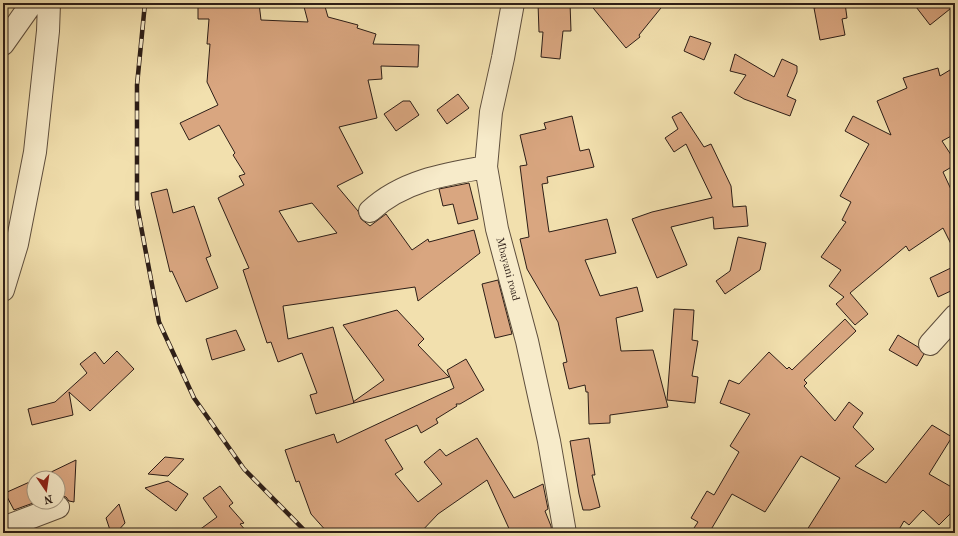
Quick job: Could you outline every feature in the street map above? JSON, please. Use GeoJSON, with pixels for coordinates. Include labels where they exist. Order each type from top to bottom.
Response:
{"type":"FeatureCollection","features":[{"type":"Feature","properties":{"kind":"street"},"geometry":{"type":"LineString","coordinates":[[3,44],[32,3]]}},
{"type":"Feature","properties":{"kind":"street"},"geometry":{"type":"LineString","coordinates":[[3,290],[17,244],[35,152],[48,31],[49,3]]}},
{"type":"Feature","properties":{"kind":"street","name":"Mbayani road"},"geometry":{"type":"LineString","coordinates":[[512,3],[503,58],[491,112],[486,167],[497,229],[527,341],[549,441],[565,533]]}},
{"type":"Feature","properties":{"kind":"street"},"geometry":{"type":"LineString","coordinates":[[370,211],[382,200],[403,189],[450,173],[486,167]]}},
{"type":"Feature","properties":{"kind":"street"},"geometry":{"type":"LineString","coordinates":[[930,344],[955,316]]}},
{"type":"Feature","properties":{"kind":"street"},"geometry":{"type":"LineString","coordinates":[[3,528],[50,510]]}},
{"type":"Feature","properties":{"kind":"building"},"geometry":{"type":"Polygon","coordinates":[[[198,3],[259,3],[261,20],[308,22],[303,3],[324,3],[328,17],[358,25],[357,28],[376,34],[373,44],[419,45],[418,67],[381,66],[382,79],[368,80],[377,118],[339,127],[363,173],[337,186],[358,211],[361,219],[370,226],[386,214],[412,250],[428,239],[429,242],[474,230],[480,253],[418,301],[415,287],[283,306],[288,339],[333,327],[354,403],[316,414],[310,395],[317,393],[302,353],[278,362],[271,342],[267,343],[243,270],[249,268],[218,198],[244,185],[239,176],[245,174],[233,155],[235,153],[219,125],[189,140],[180,123],[218,105],[207,82],[210,44],[207,44],[209,19],[198,19],[198,3]],[[312,203],[279,211],[298,242],[337,233],[312,203]]]}},
{"type":"Feature","properties":{"kind":"building"},"geometry":{"type":"Polygon","coordinates":[[[538,3],[570,3],[571,31],[563,31],[560,59],[541,57],[543,32],[539,32],[538,3]]]}},
{"type":"Feature","properties":{"kind":"building"},"geometry":{"type":"Polygon","coordinates":[[[589,3],[665,3],[639,35],[640,37],[626,48],[589,3]]]}},
{"type":"Feature","properties":{"kind":"building"},"geometry":{"type":"Polygon","coordinates":[[[845,3],[847,18],[842,19],[845,35],[820,40],[814,8],[845,3]]]}},
{"type":"Feature","properties":{"kind":"building"},"geometry":{"type":"Polygon","coordinates":[[[913,3],[955,3],[955,5],[930,25],[913,3]]]}},
{"type":"Feature","properties":{"kind":"building"},"geometry":{"type":"Polygon","coordinates":[[[690,36],[711,43],[704,60],[684,51],[690,36]]]}},
{"type":"Feature","properties":{"kind":"building"},"geometry":{"type":"Polygon","coordinates":[[[735,54],[774,77],[782,59],[797,66],[797,72],[787,96],[796,100],[790,116],[744,99],[734,93],[746,75],[730,71],[735,54]]]}},
{"type":"Feature","properties":{"kind":"building"},"geometry":{"type":"Polygon","coordinates":[[[955,67],[955,134],[942,141],[955,161],[955,165],[943,172],[955,198],[955,252],[943,228],[909,251],[906,246],[850,293],[868,314],[855,325],[836,304],[844,297],[829,286],[841,270],[821,257],[846,222],[842,220],[851,202],[840,196],[869,144],[845,131],[853,116],[891,135],[877,101],[907,88],[903,78],[938,68],[940,76],[955,67]]]}},
{"type":"Feature","properties":{"kind":"building"},"geometry":{"type":"Polygon","coordinates":[[[458,94],[469,108],[447,124],[437,110],[458,94]]]}},
{"type":"Feature","properties":{"kind":"building"},"geometry":{"type":"Polygon","coordinates":[[[403,101],[410,101],[419,115],[396,131],[384,114],[403,101]]]}},
{"type":"Feature","properties":{"kind":"building"},"geometry":{"type":"Polygon","coordinates":[[[681,112],[704,147],[711,144],[731,186],[733,207],[746,206],[748,226],[714,229],[713,217],[671,227],[687,265],[657,278],[632,219],[652,212],[712,198],[686,144],[674,152],[665,138],[678,129],[672,117],[681,112]]]}},
{"type":"Feature","properties":{"kind":"building"},"geometry":{"type":"Polygon","coordinates":[[[572,116],[580,151],[589,149],[594,167],[547,177],[548,183],[542,184],[549,232],[607,219],[616,253],[585,260],[600,296],[637,287],[643,311],[616,318],[621,351],[653,350],[668,407],[610,415],[610,423],[589,424],[588,392],[586,392],[585,385],[569,389],[563,363],[567,362],[558,322],[527,269],[520,239],[529,237],[520,166],[527,165],[520,135],[546,129],[544,123],[572,116]]]}},
{"type":"Feature","properties":{"kind":"building"},"geometry":{"type":"Polygon","coordinates":[[[469,183],[478,219],[458,224],[453,204],[443,206],[439,189],[469,183]]]}},
{"type":"Feature","properties":{"kind":"building"},"geometry":{"type":"Polygon","coordinates":[[[167,189],[173,213],[194,206],[211,256],[206,258],[218,288],[186,302],[172,271],[170,272],[151,193],[167,189]]]}},
{"type":"Feature","properties":{"kind":"building"},"geometry":{"type":"Polygon","coordinates":[[[738,237],[766,243],[760,270],[725,294],[716,281],[730,271],[738,237]]]}},
{"type":"Feature","properties":{"kind":"building"},"geometry":{"type":"Polygon","coordinates":[[[955,266],[955,289],[938,297],[930,278],[955,266]]]}},
{"type":"Feature","properties":{"kind":"building"},"geometry":{"type":"Polygon","coordinates":[[[498,280],[512,334],[495,338],[482,284],[498,280]]]}},
{"type":"Feature","properties":{"kind":"building"},"geometry":{"type":"Polygon","coordinates":[[[674,309],[694,310],[692,340],[698,341],[692,376],[698,377],[695,403],[667,400],[674,309]]]}},
{"type":"Feature","properties":{"kind":"building"},"geometry":{"type":"Polygon","coordinates":[[[397,310],[424,339],[418,345],[449,377],[354,403],[353,402],[384,380],[343,325],[397,310]]]}},
{"type":"Feature","properties":{"kind":"building"},"geometry":{"type":"Polygon","coordinates":[[[845,319],[856,331],[804,380],[807,383],[804,386],[835,421],[849,402],[863,413],[853,427],[874,449],[855,466],[886,483],[932,425],[952,437],[929,474],[955,489],[955,509],[939,525],[923,510],[909,525],[904,521],[897,533],[805,533],[840,478],[801,456],[765,512],[732,494],[709,533],[702,533],[694,528],[698,522],[691,518],[707,491],[714,495],[739,452],[730,446],[750,414],[720,403],[729,380],[739,384],[769,352],[787,369],[789,367],[792,370],[845,319]]]}},
{"type":"Feature","properties":{"kind":"building"},"geometry":{"type":"Polygon","coordinates":[[[236,330],[245,350],[212,360],[206,339],[236,330]]]}},
{"type":"Feature","properties":{"kind":"building"},"geometry":{"type":"Polygon","coordinates":[[[898,335],[918,347],[924,354],[917,366],[889,350],[898,335]]]}},
{"type":"Feature","properties":{"kind":"building"},"geometry":{"type":"Polygon","coordinates":[[[117,351],[134,369],[90,411],[69,392],[73,415],[32,425],[28,409],[55,402],[87,373],[80,364],[95,352],[104,364],[117,351]]]}},
{"type":"Feature","properties":{"kind":"building"},"geometry":{"type":"Polygon","coordinates":[[[466,359],[484,390],[460,404],[456,404],[457,406],[436,419],[438,423],[421,433],[417,425],[385,440],[403,469],[395,474],[418,502],[442,484],[424,462],[440,449],[446,456],[477,438],[514,498],[543,484],[548,509],[545,511],[552,533],[511,533],[487,480],[438,514],[420,533],[328,533],[311,514],[299,481],[296,482],[285,450],[334,434],[337,443],[454,388],[447,370],[466,359]]]}},
{"type":"Feature","properties":{"kind":"building"},"geometry":{"type":"Polygon","coordinates":[[[589,438],[595,475],[592,475],[600,507],[590,510],[583,510],[570,441],[589,438]]]}},
{"type":"Feature","properties":{"kind":"building"},"geometry":{"type":"Polygon","coordinates":[[[165,457],[184,459],[168,476],[148,474],[165,457]]]}},
{"type":"Feature","properties":{"kind":"building"},"geometry":{"type":"Polygon","coordinates":[[[76,460],[74,502],[69,501],[66,497],[66,470],[55,470],[76,460]]]}},
{"type":"Feature","properties":{"kind":"building"},"geometry":{"type":"Polygon","coordinates":[[[168,481],[188,494],[176,511],[145,488],[168,481]]]}},
{"type":"Feature","properties":{"kind":"building"},"geometry":{"type":"Polygon","coordinates":[[[26,484],[26,506],[14,510],[5,493],[26,484]]]}},
{"type":"Feature","properties":{"kind":"building"},"geometry":{"type":"Polygon","coordinates":[[[220,486],[233,503],[229,506],[244,523],[240,524],[248,533],[195,533],[217,517],[203,498],[220,486]]]}},
{"type":"Feature","properties":{"kind":"building"},"geometry":{"type":"Polygon","coordinates":[[[119,504],[125,523],[116,533],[111,533],[106,518],[119,504]]]}},
{"type":"Feature","properties":{"kind":"railway"},"geometry":{"type":"LineString","coordinates":[[145,3],[137,85],[137,205],[159,322],[194,398],[244,469],[307,533]]}}]}
